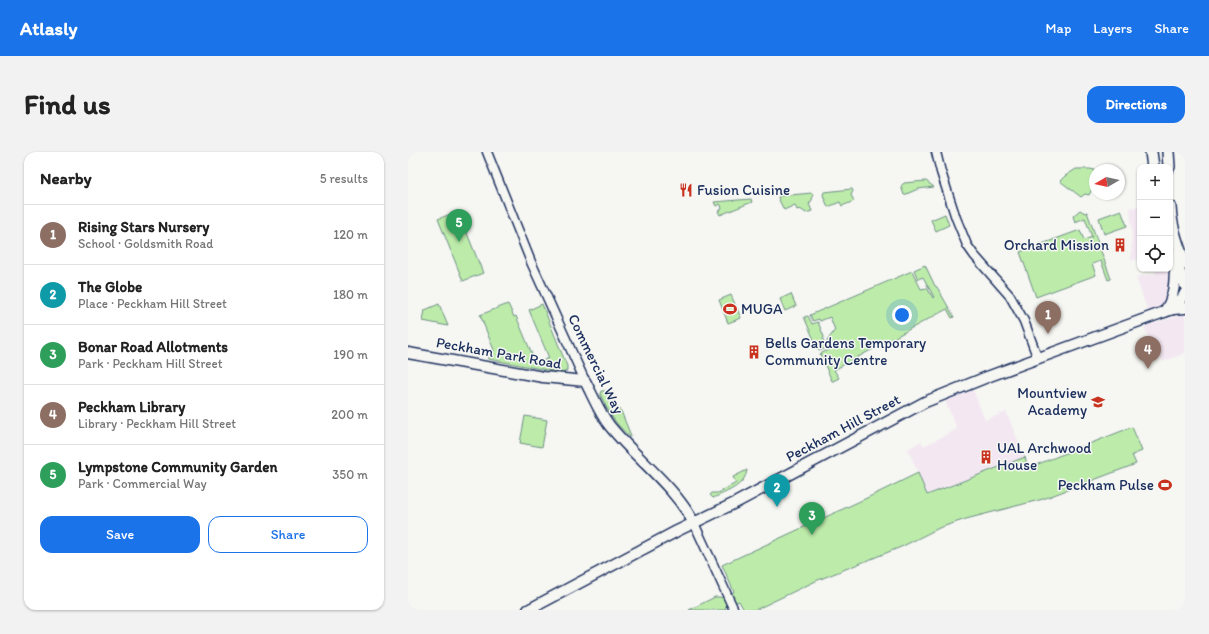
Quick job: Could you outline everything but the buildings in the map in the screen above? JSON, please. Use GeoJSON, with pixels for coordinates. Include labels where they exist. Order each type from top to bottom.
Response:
{"type":"FeatureCollection","features":[{"type":"Feature","properties":{"kind":"highway"},"geometry":{"type":"LineString","coordinates":[[1151,152],[1153,164]]}},
{"type":"Feature","properties":{"kind":"highway"},"geometry":{"type":"LineString","coordinates":[[1168,152],[1169,164]]}},
{"type":"Feature","properties":{"kind":"highway"},"geometry":{"type":"LineString","coordinates":[[1173,228],[1185,264]]}},
{"type":"Feature","properties":{"kind":"highway"},"geometry":{"type":"LineString","coordinates":[[1173,252],[1185,284]]}},
{"type":"Feature","properties":{"kind":"main road"},"geometry":{"type":"LineString","coordinates":[[1168,310],[1172,296],[1175,273],[1174,256]]}},
{"type":"Feature","properties":{"kind":"main road"},"geometry":{"type":"LineString","coordinates":[[1168,310],[1183,297],[1185,293]]}},
{"type":"Feature","properties":{"kind":"main road","name":"Peckham Hill Street"},"geometry":{"type":"LineString","coordinates":[[528,610],[694,523],[738,502],[925,402],[1168,310],[1185,308]]}},
{"type":"Feature","properties":{"kind":"main road","name":"Peckham Park Road"},"geometry":{"type":"LineString","coordinates":[[408,352],[543,377],[585,381]]}},
{"type":"Feature","properties":{"kind":"main road","name":"Commercial Way"},"geometry":{"type":"LineString","coordinates":[[585,381],[607,422],[670,488],[685,507],[694,523]]}},
{"type":"Feature","properties":{"kind":"street","name":"Commercial Way"},"geometry":{"type":"LineString","coordinates":[[487,152],[532,262],[585,381]]}},
{"type":"Feature","properties":{"kind":"street"},"geometry":{"type":"LineString","coordinates":[[936,152],[956,218],[967,245],[1010,296],[1024,321],[1038,359]]}},
{"type":"Feature","properties":{"kind":"street","name":"Commercial Way"},"geometry":{"type":"LineString","coordinates":[[694,523],[734,610]]}},
{"type":"Feature","properties":{"kind":"shaded area"},"geometry":{"type":"Polygon","coordinates":[[[1137,207],[1137,259],[1131,260],[1132,230],[1130,208],[1137,207]]]}},
{"type":"Feature","properties":{"kind":"shaded area"},"geometry":{"type":"Polygon","coordinates":[[[1155,272],[1170,272],[1164,305],[1148,312],[1136,277],[1155,274],[1155,272]]]}},
{"type":"Feature","properties":{"kind":"shaded area"},"geometry":{"type":"Polygon","coordinates":[[[1185,314],[1185,353],[1163,362],[1161,357],[1157,359],[1144,326],[1185,314]]]}},
{"type":"Feature","properties":{"kind":"shaded area"},"geometry":{"type":"Polygon","coordinates":[[[973,390],[985,420],[1006,412],[1025,457],[927,495],[908,449],[921,441],[924,446],[957,429],[945,401],[973,390]]]}},
{"type":"Feature","properties":{"kind":"green space"},"geometry":{"type":"Polygon","coordinates":[[[1076,169],[1089,169],[1089,195],[1085,194],[1081,197],[1060,181],[1076,169]]]}},
{"type":"Feature","properties":{"kind":"green space"},"geometry":{"type":"Polygon","coordinates":[[[926,181],[934,187],[918,189],[904,195],[901,186],[904,183],[926,181]]]}},
{"type":"Feature","properties":{"kind":"green space"},"geometry":{"type":"Polygon","coordinates":[[[852,189],[853,191],[851,195],[854,201],[842,206],[840,202],[828,207],[823,195],[824,192],[852,189]]]}},
{"type":"Feature","properties":{"kind":"green space"},"geometry":{"type":"Polygon","coordinates":[[[812,193],[812,200],[809,204],[812,211],[806,213],[800,209],[797,210],[795,205],[784,210],[778,198],[779,196],[812,193]]]}},
{"type":"Feature","properties":{"kind":"green space"},"geometry":{"type":"Polygon","coordinates":[[[751,199],[752,202],[720,215],[718,211],[722,209],[721,205],[716,206],[714,202],[751,199]]]}},
{"type":"Feature","properties":{"kind":"green space"},"geometry":{"type":"Polygon","coordinates":[[[1080,210],[1085,213],[1087,212],[1111,279],[1108,280],[1101,261],[1092,264],[1096,275],[1036,297],[1020,252],[1080,230],[1084,240],[1092,237],[1085,218],[1075,222],[1073,216],[1080,210]]]}},
{"type":"Feature","properties":{"kind":"green space"},"geometry":{"type":"Polygon","coordinates":[[[1121,210],[1127,226],[1104,234],[1099,218],[1121,210]]]}},
{"type":"Feature","properties":{"kind":"green space"},"geometry":{"type":"Polygon","coordinates":[[[458,211],[483,273],[463,281],[438,219],[458,211]]]}},
{"type":"Feature","properties":{"kind":"green space"},"geometry":{"type":"Polygon","coordinates":[[[945,214],[949,225],[936,231],[931,220],[945,214]]]}},
{"type":"Feature","properties":{"kind":"green space"},"geometry":{"type":"Polygon","coordinates":[[[925,265],[935,286],[954,317],[952,318],[947,309],[834,370],[839,378],[832,381],[820,354],[830,349],[827,341],[835,330],[830,317],[820,321],[819,319],[813,321],[810,315],[912,271],[921,289],[927,288],[933,298],[934,297],[923,277],[918,279],[914,270],[925,265]]]}},
{"type":"Feature","properties":{"kind":"green space"},"geometry":{"type":"Polygon","coordinates":[[[791,294],[796,306],[785,311],[780,299],[791,294]]]}},
{"type":"Feature","properties":{"kind":"green space","name":"MUGA"},"geometry":{"type":"Polygon","coordinates":[[[731,295],[741,318],[728,323],[719,300],[731,295]]]}},
{"type":"Feature","properties":{"kind":"green space"},"geometry":{"type":"Polygon","coordinates":[[[439,304],[448,326],[423,321],[425,310],[439,304]]]}},
{"type":"Feature","properties":{"kind":"green space"},"geometry":{"type":"Polygon","coordinates":[[[508,304],[514,317],[516,316],[536,364],[549,358],[529,310],[542,304],[567,366],[567,370],[563,373],[488,359],[494,350],[480,315],[508,304]]]}},
{"type":"Feature","properties":{"kind":"green space"},"geometry":{"type":"Polygon","coordinates":[[[808,316],[812,324],[818,322],[824,337],[823,339],[826,348],[819,351],[804,317],[808,316]]]}},
{"type":"Feature","properties":{"kind":"green space"},"geometry":{"type":"Polygon","coordinates":[[[601,391],[606,391],[614,405],[621,411],[631,436],[630,437],[620,427],[609,412],[600,394],[601,391]]]}},
{"type":"Feature","properties":{"kind":"green space"},"geometry":{"type":"Polygon","coordinates":[[[525,416],[547,420],[542,447],[520,443],[525,416]]]}},
{"type":"Feature","properties":{"kind":"green space"},"geometry":{"type":"Polygon","coordinates":[[[1132,427],[1142,451],[1132,455],[1136,464],[1043,499],[966,519],[939,528],[901,547],[818,580],[755,610],[744,610],[739,601],[725,607],[726,610],[689,610],[715,597],[721,598],[734,592],[722,565],[918,473],[927,495],[1025,457],[1028,468],[1132,427]]]}},
{"type":"Feature","properties":{"kind":"green space"},"geometry":{"type":"Polygon","coordinates":[[[747,470],[743,480],[734,488],[713,498],[710,495],[712,493],[718,493],[736,483],[733,477],[747,470]]]}},
{"type":"Feature","properties":{"kind":"place","name":"Fusion Cuisine"},"geometry":{"type":"Point","coordinates":[686,190]}},
{"type":"Feature","properties":{"kind":"place","name":"Lympstone Community Garden"},"geometry":{"type":"Point","coordinates":[459,242]}},
{"type":"Feature","properties":{"kind":"place","name":"Orchard Mission"},"geometry":{"type":"Point","coordinates":[1120,245]}},
{"type":"Feature","properties":{"kind":"place","name":"MUGA"},"geometry":{"type":"Point","coordinates":[730,309]}},
{"type":"Feature","properties":{"kind":"place","name":"Rising Stars Nursery"},"geometry":{"type":"Point","coordinates":[1048,334]}},
{"type":"Feature","properties":{"kind":"place","name":"Bells Gardens Temporary Community Centre"},"geometry":{"type":"Point","coordinates":[754,352]}},
{"type":"Feature","properties":{"kind":"place","name":"Peckham Library"},"geometry":{"type":"Point","coordinates":[1148,369]}},
{"type":"Feature","properties":{"kind":"place","name":"Mountview Academy"},"geometry":{"type":"Point","coordinates":[1098,402]}},
{"type":"Feature","properties":{"kind":"place","name":"UAL Archwood House"},"geometry":{"type":"Point","coordinates":[986,457]}},
{"type":"Feature","properties":{"kind":"place","name":"Peckham Pulse"},"geometry":{"type":"Point","coordinates":[1165,485]}},
{"type":"Feature","properties":{"kind":"place","name":"The Globe"},"geometry":{"type":"Point","coordinates":[777,507]}},
{"type":"Feature","properties":{"kind":"place","name":"Bonar Road Allotments"},"geometry":{"type":"Point","coordinates":[812,535]}}]}
